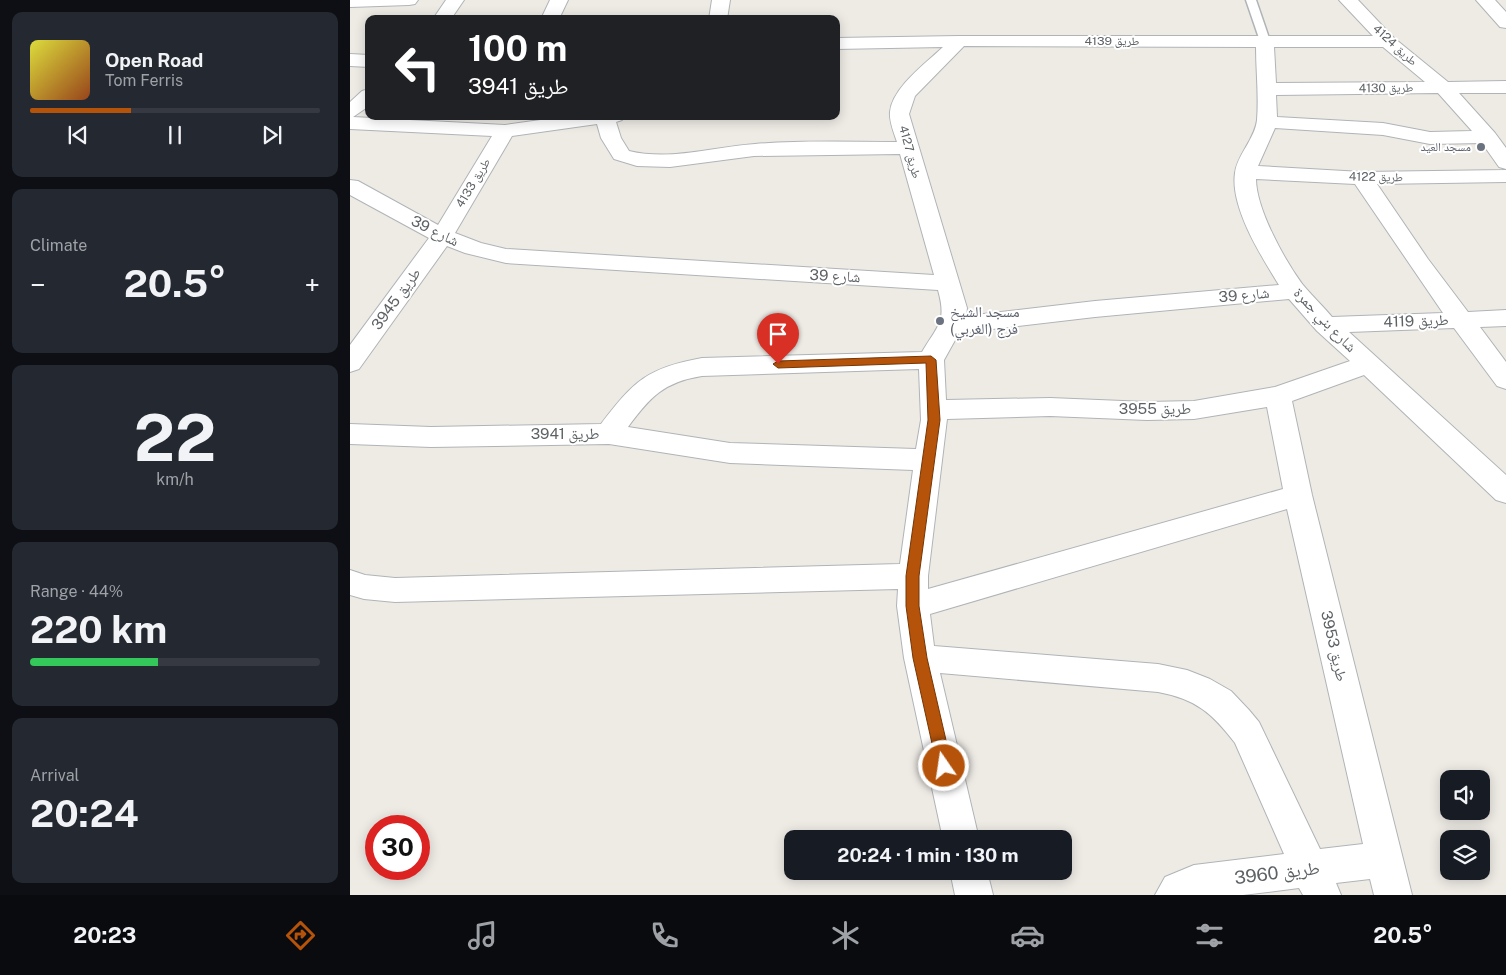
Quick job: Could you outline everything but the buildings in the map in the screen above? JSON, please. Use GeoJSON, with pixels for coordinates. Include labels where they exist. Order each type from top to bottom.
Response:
{"type":"FeatureCollection","features":[{"type":"Feature","properties":{"kind":"street"},"geometry":{"type":"LineString","coordinates":[[350,2],[409,0]]}},
{"type":"Feature","properties":{"kind":"street"},"geometry":{"type":"LineString","coordinates":[[445,15],[455,0]]}},
{"type":"Feature","properties":{"kind":"street"},"geometry":{"type":"LineString","coordinates":[[552,15],[559,0]]}},
{"type":"Feature","properties":{"kind":"street"},"geometry":{"type":"LineString","coordinates":[[719,15],[721,0]]}},
{"type":"Feature","properties":{"kind":"street","name":"طريق 4124"},"geometry":{"type":"LineString","coordinates":[[1348,0],[1388,42],[1444,88],[1488,137],[1506,163]]}},
{"type":"Feature","properties":{"kind":"street"},"geometry":{"type":"LineString","coordinates":[[1485,0],[1506,23]]}},
{"type":"Feature","properties":{"kind":"street","name":"طريق 4139"},"geometry":{"type":"LineString","coordinates":[[840,44],[959,41],[1388,42]]}},
{"type":"Feature","properties":{"kind":"street","name":"طريق 4127"},"geometry":{"type":"LineString","coordinates":[[947,283],[899,114],[901,104],[913,86],[959,41]]}},
{"type":"Feature","properties":{"kind":"street","name":"شارع بني جمرة"},"geometry":{"type":"LineString","coordinates":[[1265,41],[1267,122],[1245,172],[1246,191],[1251,210],[1275,260],[1295,291],[1326,325],[1506,492]]}},
{"type":"Feature","properties":{"kind":"street"},"geometry":{"type":"LineString","coordinates":[[350,60],[365,61]]}},
{"type":"Feature","properties":{"kind":"street","name":"طريق 4130"},"geometry":{"type":"LineString","coordinates":[[1266,90],[1506,87]]}},
{"type":"Feature","properties":{"kind":"street"},"geometry":{"type":"LineString","coordinates":[[350,112],[365,99]]}},
{"type":"Feature","properties":{"kind":"street"},"geometry":{"type":"LineString","coordinates":[[350,123],[442,122],[505,131],[564,120]]}},
{"type":"Feature","properties":{"kind":"street"},"geometry":{"type":"LineString","coordinates":[[610,120],[611,138],[620,154],[634,159],[681,160],[753,150],[908,148]]}},
{"type":"Feature","properties":{"kind":"street"},"geometry":{"type":"LineString","coordinates":[[1267,122],[1383,128],[1430,138],[1488,137]]}},
{"type":"Feature","properties":{"kind":"street","name":"طريق 4133"},"geometry":{"type":"LineString","coordinates":[[442,236],[505,131]]}},
{"type":"Feature","properties":{"kind":"street","name":"طريق 4122"},"geometry":{"type":"LineString","coordinates":[[1245,172],[1362,178],[1506,176]]}},
{"type":"Feature","properties":{"kind":"street"},"geometry":{"type":"LineString","coordinates":[[1362,178],[1420,264],[1506,380]]}},
{"type":"Feature","properties":{"kind":"street","name":"شارع 39"},"geometry":{"type":"LineString","coordinates":[[350,186],[442,236],[473,248],[506,256],[947,283]]}},
{"type":"Feature","properties":{"kind":"street","name":"طريق 3945"},"geometry":{"type":"LineString","coordinates":[[350,363],[442,236]]}},
{"type":"Feature","properties":{"kind":"street"},"geometry":{"type":"LineString","coordinates":[[947,283],[955,308],[955,316],[952,326],[934,351],[931,360],[934,410],[913,576],[913,606],[920,658],[959,830]]}},
{"type":"Feature","properties":{"kind":"street","name":"شارع 39"},"geometry":{"type":"LineString","coordinates":[[952,326],[1095,309],[1295,291]]}},
{"type":"Feature","properties":{"kind":"street","name":"طريق 4119"},"geometry":{"type":"LineString","coordinates":[[1326,325],[1506,318]]}},
{"type":"Feature","properties":{"kind":"street","name":"طريق 3941"},"geometry":{"type":"LineString","coordinates":[[350,434],[432,437],[609,434],[643,389],[659,377],[680,370],[702,367],[931,360]]}},
{"type":"Feature","properties":{"kind":"street","name":"طريق 3955"},"geometry":{"type":"LineString","coordinates":[[934,410],[1050,407],[1147,411],[1194,410],[1278,396],[1369,364]]}},
{"type":"Feature","properties":{"kind":"street","name":"طريق 3953"},"geometry":{"type":"LineString","coordinates":[[1278,396],[1298,495],[1393,895]]}},
{"type":"Feature","properties":{"kind":"street"},"geometry":{"type":"LineString","coordinates":[[609,434],[730,453],[928,460]]}},
{"type":"Feature","properties":{"kind":"street"},"geometry":{"type":"LineString","coordinates":[[913,606],[1298,495]]}},
{"type":"Feature","properties":{"kind":"street"},"geometry":{"type":"LineString","coordinates":[[350,582],[364,587],[395,590],[913,576]]}},
{"type":"Feature","properties":{"kind":"street"},"geometry":{"type":"LineString","coordinates":[[920,658],[1158,678],[1184,682],[1210,694],[1231,711],[1247,733],[1316,882]]}},
{"type":"Feature","properties":{"kind":"street","name":"طريق 3960"},"geometry":{"type":"LineString","coordinates":[[1174,895],[1178,890],[1194,884],[1316,882],[1384,859]]}},
{"type":"Feature","properties":{"kind":"street"},"geometry":{"type":"LineString","coordinates":[[970,880],[974,895]]}},
{"type":"Feature","properties":{"kind":"lane"},"geometry":{"type":"LineString","coordinates":[[1251,0],[1265,41]]}},
{"type":"Feature","properties":{"kind":"place","name":"مسجد العيد"},"geometry":{"type":"Point","coordinates":[1481,147]}},
{"type":"Feature","properties":{"kind":"place","name":"مسجد الشيخ فرج (الغربي)"},"geometry":{"type":"Point","coordinates":[940,321]}},
{"type":"Feature","properties":{"kind":"route"},"geometry":{"type":"LineString","coordinates":[[778,364],[931,360],[934,420],[913,576],[913,606],[920,658],[944,766]]}}]}
